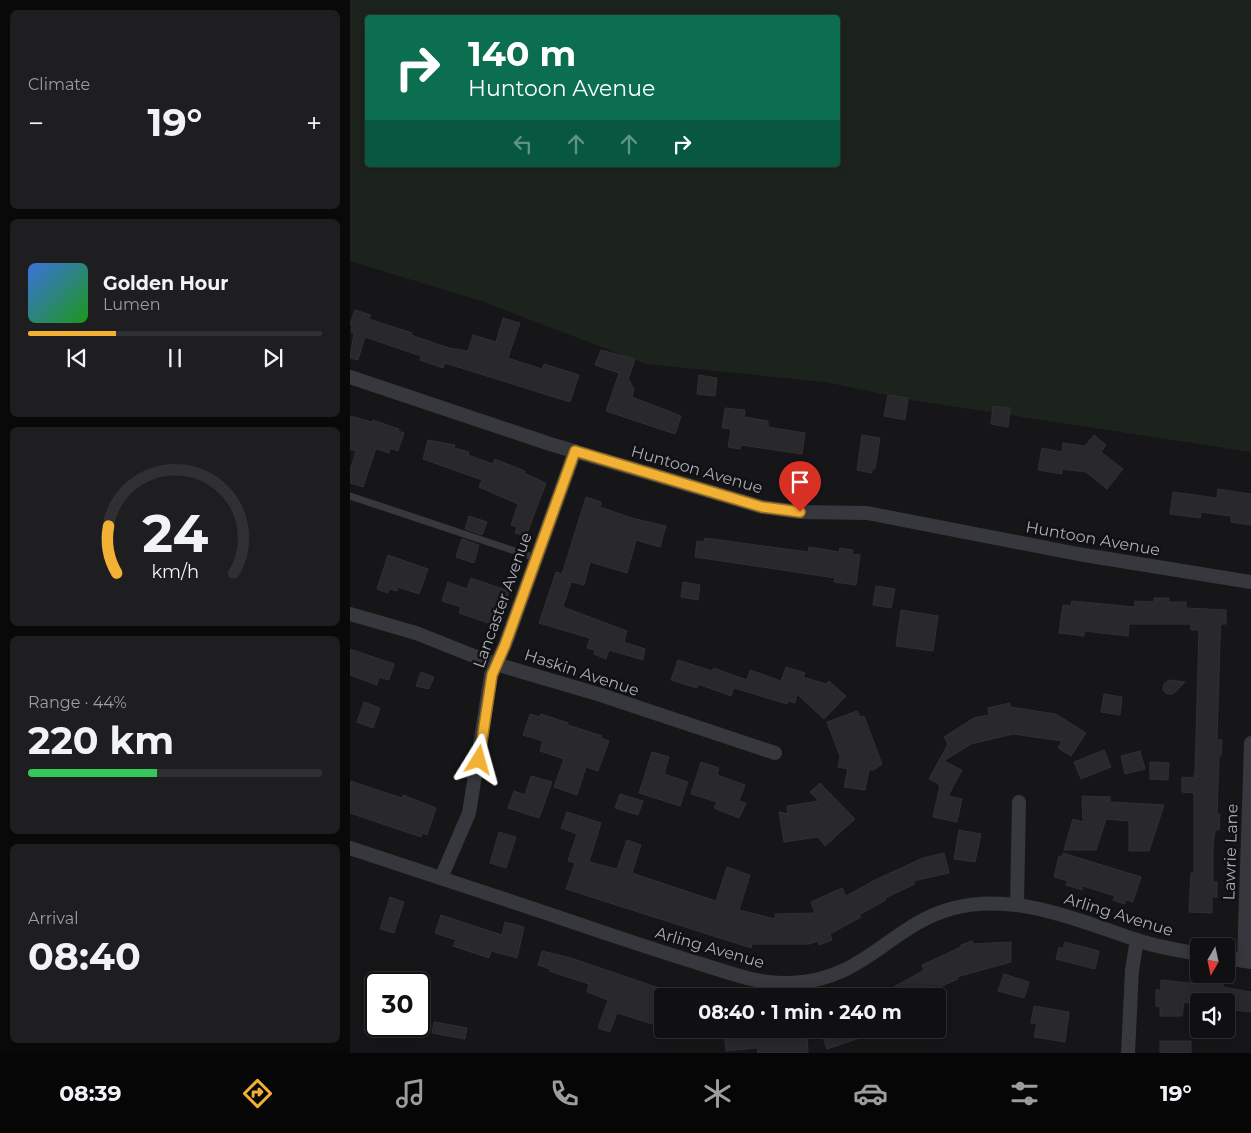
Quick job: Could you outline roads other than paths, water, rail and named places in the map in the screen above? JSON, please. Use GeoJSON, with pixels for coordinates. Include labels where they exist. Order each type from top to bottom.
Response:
{"type":"FeatureCollection","features":[{"type":"Feature","properties":{"kind":"street","name":"Huntoon Avenue"},"geometry":{"type":"LineString","coordinates":[[350,377],[575,451],[780,510],[867,513],[1078,554],[1251,582]]}},
{"type":"Feature","properties":{"kind":"street","name":"Lancaster Avenue"},"geometry":{"type":"LineString","coordinates":[[441,878],[468,813],[492,675],[575,451]]}},
{"type":"Feature","properties":{"kind":"street","name":"Haskin Avenue"},"geometry":{"type":"LineString","coordinates":[[350,614],[416,633],[497,664],[601,695],[775,754]]}},
{"type":"Feature","properties":{"kind":"street","name":"Lawrie Lane"},"geometry":{"type":"LineString","coordinates":[[1247,962],[1251,743]]}},
{"type":"Feature","properties":{"kind":"street"},"geometry":{"type":"LineString","coordinates":[[1018,905],[1019,802]]}},
{"type":"Feature","properties":{"kind":"street","name":"Arling Avenue"},"geometry":{"type":"LineString","coordinates":[[350,848],[658,951],[766,982],[807,982],[841,973],[857,966],[929,917],[971,904],[1018,905],[1038,908],[1137,940],[1190,952]]}},
{"type":"Feature","properties":{"kind":"street"},"geometry":{"type":"LineString","coordinates":[[1128,1053],[1132,970],[1137,940]]}},
{"type":"Feature","properties":{"kind":"lane"},"geometry":{"type":"LineString","coordinates":[[350,496],[536,558]]}}]}
